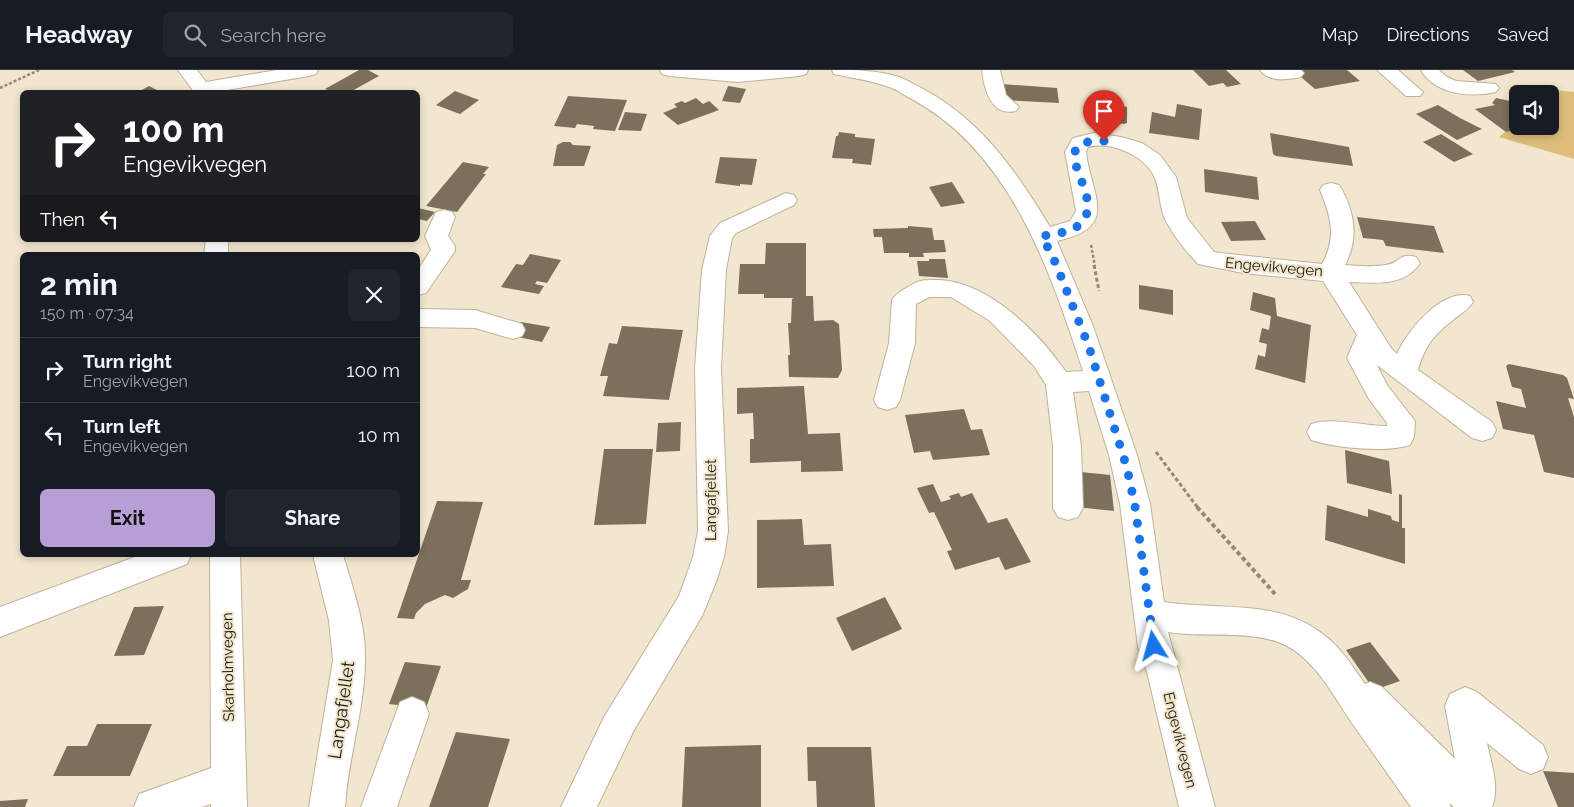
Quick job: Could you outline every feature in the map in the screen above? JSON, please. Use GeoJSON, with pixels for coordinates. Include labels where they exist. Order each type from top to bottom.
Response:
{"type":"FeatureCollection","features":[{"type":"Feature","properties":{"kind":"street"},"geometry":{"type":"LineString","coordinates":[[187,70],[202,90]]}},
{"type":"Feature","properties":{"kind":"street"},"geometry":{"type":"LineString","coordinates":[[208,90],[309,70]]}},
{"type":"Feature","properties":{"kind":"street"},"geometry":{"type":"LineString","coordinates":[[669,70],[738,76],[797,70]]}},
{"type":"Feature","properties":{"kind":"street","name":"Engevikvegen"},"geometry":{"type":"LineString","coordinates":[[841,70],[874,73],[900,84],[932,100],[972,132],[1003,170],[1042,236],[1056,264],[1099,380],[1127,468],[1135,506],[1154,646],[1164,673],[1197,807]]}},
{"type":"Feature","properties":{"kind":"street"},"geometry":{"type":"LineString","coordinates":[[991,70],[997,99],[1009,107]]}},
{"type":"Feature","properties":{"kind":"street"},"geometry":{"type":"LineString","coordinates":[[1269,70],[1280,74],[1294,73]]}},
{"type":"Feature","properties":{"kind":"street"},"geometry":{"type":"LineString","coordinates":[[1386,70],[1414,92]]}},
{"type":"Feature","properties":{"kind":"street"},"geometry":{"type":"LineString","coordinates":[[1430,70],[1432,75],[1440,81],[1457,88],[1489,88]]}},
{"type":"Feature","properties":{"kind":"street","name":"Engevikvegen"},"geometry":{"type":"LineString","coordinates":[[1082,223],[1087,212],[1085,189],[1074,154],[1076,147],[1081,143],[1091,140],[1119,143],[1139,149],[1160,169],[1165,178],[1177,219],[1206,258],[1244,266],[1330,272],[1395,273],[1408,263]]}},
{"type":"Feature","properties":{"kind":"street","name":"Engevikvegen"},"geometry":{"type":"LineString","coordinates":[[1330,272],[1341,251],[1343,219],[1331,190]]}},
{"type":"Feature","properties":{"kind":"street","name":"Langafjellet"},"geometry":{"type":"LineString","coordinates":[[579,807],[621,719],[695,601],[711,552],[713,521],[708,368],[714,270],[721,236],[738,222],[786,200]]}},
{"type":"Feature","properties":{"kind":"street"},"geometry":{"type":"LineString","coordinates":[[420,284],[443,251],[443,246],[436,236],[444,217]]}},
{"type":"Feature","properties":{"kind":"street"},"geometry":{"type":"LineString","coordinates":[[1042,236],[1062,233],[1082,223]]}},
{"type":"Feature","properties":{"kind":"street","name":"Engevikvegen"},"geometry":{"type":"LineString","coordinates":[[1330,272],[1382,355],[1404,374],[1482,430]]}},
{"type":"Feature","properties":{"kind":"street"},"geometry":{"type":"LineString","coordinates":[[887,400],[902,343],[904,300],[925,288],[956,289],[999,315],[1043,359],[1058,382],[1067,446],[1068,508]]}},
{"type":"Feature","properties":{"kind":"street"},"geometry":{"type":"LineString","coordinates":[[1404,374],[1409,352],[1429,323],[1461,302]]}},
{"type":"Feature","properties":{"kind":"street"},"geometry":{"type":"LineString","coordinates":[[420,318],[475,319],[513,330]]}},
{"type":"Feature","properties":{"kind":"street"},"geometry":{"type":"LineString","coordinates":[[1321,432],[1372,437],[1400,437],[1401,421],[1378,392],[1360,358],[1369,334]]}},
{"type":"Feature","properties":{"kind":"street"},"geometry":{"type":"LineString","coordinates":[[1058,382],[1099,380]]}},
{"type":"Feature","properties":{"kind":"street"},"geometry":{"type":"LineString","coordinates":[[0,622],[171,557]]}},
{"type":"Feature","properties":{"kind":"street","name":"Skarholmvegen"},"geometry":{"type":"LineString","coordinates":[[152,807],[229,794],[226,557]]}},
{"type":"Feature","properties":{"kind":"street","name":"Langafjellet"},"geometry":{"type":"LineString","coordinates":[[327,807],[340,732],[349,658],[344,623],[328,557]]}},
{"type":"Feature","properties":{"kind":"street"},"geometry":{"type":"LineString","coordinates":[[1150,615],[1196,621],[1269,624],[1295,632],[1318,649],[1337,670],[1348,690],[1433,807]]}},
{"type":"Feature","properties":{"kind":"street"},"geometry":{"type":"LineString","coordinates":[[1348,690],[1368,697],[1410,737],[1455,785],[1474,800],[1478,798],[1477,782],[1462,706],[1465,704],[1531,757]]}},
{"type":"Feature","properties":{"kind":"street"},"geometry":{"type":"LineString","coordinates":[[379,807],[412,714]]}},
{"type":"Feature","properties":{"kind":"path"},"geometry":{"type":"LineString","coordinates":[[0,88],[39,70]]}},
{"type":"Feature","properties":{"kind":"path"},"geometry":{"type":"LineString","coordinates":[[1082,223],[1093,250],[1100,294]]}},
{"type":"Feature","properties":{"kind":"path"},"geometry":{"type":"LineString","coordinates":[[1152,444],[1188,497],[1270,588],[1288,614],[1295,632]]}},
{"type":"Feature","properties":{"kind":"shaded area"},"geometry":{"type":"Polygon","coordinates":[[[1559,90],[1574,92],[1574,159],[1499,137],[1509,129],[1509,135],[1559,135],[1559,90]]]}},
{"type":"Feature","properties":{"kind":"building"},"geometry":{"type":"Polygon","coordinates":[[[359,70],[368,70],[379,76],[354,90],[325,89],[359,70]]]}},
{"type":"Feature","properties":{"kind":"building"},"geometry":{"type":"Polygon","coordinates":[[[1193,70],[1226,70],[1241,84],[1227,87],[1223,83],[1209,86],[1193,70]]]}},
{"type":"Feature","properties":{"kind":"building"},"geometry":{"type":"Polygon","coordinates":[[[1347,70],[1360,81],[1315,89],[1294,71],[1347,70]]]}},
{"type":"Feature","properties":{"kind":"building"},"geometry":{"type":"Polygon","coordinates":[[[1463,70],[1512,70],[1515,72],[1478,81],[1463,70]]]}},
{"type":"Feature","properties":{"kind":"building"},"geometry":{"type":"Polygon","coordinates":[[[1001,84],[1057,88],[1059,103],[1002,100],[1001,84]]]}},
{"type":"Feature","properties":{"kind":"building"},"geometry":{"type":"Polygon","coordinates":[[[149,86],[157,90],[142,90],[149,86]]]}},
{"type":"Feature","properties":{"kind":"building"},"geometry":{"type":"Polygon","coordinates":[[[728,86],[746,89],[740,103],[722,101],[728,86]]]}},
{"type":"Feature","properties":{"kind":"building"},"geometry":{"type":"Polygon","coordinates":[[[455,91],[479,100],[460,114],[436,105],[455,91]]]}},
{"type":"Feature","properties":{"kind":"building"},"geometry":{"type":"Polygon","coordinates":[[[568,96],[627,100],[615,131],[593,129],[594,126],[577,124],[575,128],[554,126],[568,96]]]}},
{"type":"Feature","properties":{"kind":"building"},"geometry":{"type":"Polygon","coordinates":[[[696,98],[703,104],[709,101],[719,110],[678,125],[663,113],[677,107],[674,104],[682,101],[685,103],[696,98]]]}},
{"type":"Feature","properties":{"kind":"building"},"geometry":{"type":"Polygon","coordinates":[[[1496,98],[1509,101],[1509,131],[1506,132],[1475,109],[1495,105],[1492,103],[1496,98]]]}},
{"type":"Feature","properties":{"kind":"building"},"geometry":{"type":"Polygon","coordinates":[[[1100,103],[1127,107],[1127,123],[1098,119],[1100,103]]]}},
{"type":"Feature","properties":{"kind":"building"},"geometry":{"type":"Polygon","coordinates":[[[1177,104],[1202,109],[1199,140],[1149,133],[1152,112],[1175,117],[1177,104]]]}},
{"type":"Feature","properties":{"kind":"building"},"geometry":{"type":"Polygon","coordinates":[[[1438,105],[1482,129],[1457,140],[1416,114],[1438,105]]]}},
{"type":"Feature","properties":{"kind":"building"},"geometry":{"type":"Polygon","coordinates":[[[625,112],[647,114],[641,131],[618,130],[625,112]]]}},
{"type":"Feature","properties":{"kind":"building"},"geometry":{"type":"Polygon","coordinates":[[[839,132],[855,134],[855,137],[875,139],[871,165],[852,163],[853,159],[832,158],[836,136],[838,136],[839,132]]]}},
{"type":"Feature","properties":{"kind":"building"},"geometry":{"type":"Polygon","coordinates":[[[1270,133],[1349,147],[1353,166],[1276,156],[1273,154],[1270,133]]]}},
{"type":"Feature","properties":{"kind":"building"},"geometry":{"type":"Polygon","coordinates":[[[1441,134],[1473,154],[1454,162],[1423,142],[1441,134]]]}},
{"type":"Feature","properties":{"kind":"building"},"geometry":{"type":"Polygon","coordinates":[[[563,142],[570,142],[573,145],[591,146],[584,166],[553,166],[557,145],[563,142]]]}},
{"type":"Feature","properties":{"kind":"building"},"geometry":{"type":"Polygon","coordinates":[[[720,157],[757,159],[752,185],[740,184],[740,186],[715,183],[720,157]]]}},
{"type":"Feature","properties":{"kind":"building"},"geometry":{"type":"Polygon","coordinates":[[[463,162],[489,167],[483,174],[486,174],[457,212],[426,206],[463,162]]]}},
{"type":"Feature","properties":{"kind":"building"},"geometry":{"type":"Polygon","coordinates":[[[1204,169],[1257,177],[1259,200],[1205,192],[1204,169]]]}},
{"type":"Feature","properties":{"kind":"building"},"geometry":{"type":"Polygon","coordinates":[[[952,182],[965,203],[941,207],[929,187],[952,182]]]}},
{"type":"Feature","properties":{"kind":"building"},"geometry":{"type":"Polygon","coordinates":[[[420,208],[435,212],[427,221],[420,219],[420,208]]]}},
{"type":"Feature","properties":{"kind":"building"},"geometry":{"type":"Polygon","coordinates":[[[1357,217],[1434,226],[1444,253],[1386,246],[1383,240],[1363,238],[1357,217]]]}},
{"type":"Feature","properties":{"kind":"building"},"geometry":{"type":"Polygon","coordinates":[[[1255,221],[1266,240],[1231,241],[1221,222],[1255,221]]]}},
{"type":"Feature","properties":{"kind":"building"},"geometry":{"type":"Polygon","coordinates":[[[908,226],[932,228],[934,240],[944,240],[946,252],[923,253],[924,257],[909,257],[909,253],[884,253],[882,237],[874,237],[873,229],[908,228],[908,226]]]}},
{"type":"Feature","properties":{"kind":"building"},"geometry":{"type":"Polygon","coordinates":[[[766,243],[806,243],[806,296],[813,296],[814,321],[833,320],[839,324],[842,370],[838,378],[789,377],[788,323],[791,323],[792,299],[794,298],[764,298],[764,294],[738,294],[740,264],[765,264],[766,243]]]}},
{"type":"Feature","properties":{"kind":"building"},"geometry":{"type":"Polygon","coordinates":[[[530,254],[561,260],[547,283],[537,281],[535,284],[544,286],[539,294],[501,287],[516,264],[523,265],[530,254]]]}},
{"type":"Feature","properties":{"kind":"building"},"geometry":{"type":"Polygon","coordinates":[[[929,259],[945,259],[948,278],[919,276],[917,261],[929,261],[929,259]]]}},
{"type":"Feature","properties":{"kind":"building"},"geometry":{"type":"Polygon","coordinates":[[[1139,285],[1173,290],[1173,315],[1139,309],[1139,285]]]}},
{"type":"Feature","properties":{"kind":"building"},"geometry":{"type":"Polygon","coordinates":[[[1253,292],[1275,298],[1277,316],[1311,325],[1305,383],[1255,369],[1258,355],[1265,357],[1267,344],[1259,342],[1262,328],[1269,330],[1271,316],[1250,310],[1253,292]]]}},
{"type":"Feature","properties":{"kind":"building"},"geometry":{"type":"Polygon","coordinates":[[[521,322],[550,327],[542,342],[513,336],[521,322]]]}},
{"type":"Feature","properties":{"kind":"building"},"geometry":{"type":"Polygon","coordinates":[[[622,326],[683,330],[669,400],[603,396],[608,376],[600,376],[609,343],[617,344],[622,326]]]}},
{"type":"Feature","properties":{"kind":"building"},"geometry":{"type":"Polygon","coordinates":[[[1509,364],[1563,375],[1567,378],[1574,399],[1568,398],[1574,417],[1574,478],[1544,472],[1534,435],[1503,429],[1496,401],[1526,408],[1521,389],[1512,387],[1506,366],[1509,364]]]}},
{"type":"Feature","properties":{"kind":"building"},"geometry":{"type":"Polygon","coordinates":[[[804,386],[808,434],[840,433],[843,471],[801,472],[801,461],[750,463],[750,439],[754,439],[753,413],[737,414],[737,388],[804,386]]]}},
{"type":"Feature","properties":{"kind":"building"},"geometry":{"type":"Polygon","coordinates":[[[964,409],[971,430],[982,429],[990,455],[933,460],[930,451],[914,453],[905,415],[964,409]]]}},
{"type":"Feature","properties":{"kind":"building"},"geometry":{"type":"Polygon","coordinates":[[[681,422],[680,451],[656,452],[658,423],[681,422]]]}},
{"type":"Feature","properties":{"kind":"building"},"geometry":{"type":"Polygon","coordinates":[[[604,449],[653,449],[646,524],[594,525],[604,449]]]}},
{"type":"Feature","properties":{"kind":"building"},"geometry":{"type":"Polygon","coordinates":[[[1345,450],[1389,461],[1392,494],[1347,483],[1345,450]]]}},
{"type":"Feature","properties":{"kind":"building"},"geometry":{"type":"Polygon","coordinates":[[[1072,471],[1110,475],[1114,511],[1076,507],[1072,471]]]}},
{"type":"Feature","properties":{"kind":"building"},"geometry":{"type":"Polygon","coordinates":[[[933,484],[941,502],[951,499],[949,496],[959,493],[961,497],[972,493],[988,523],[1007,518],[1031,562],[1005,570],[999,557],[955,570],[947,551],[952,550],[934,512],[929,513],[917,488],[933,484]]]}},
{"type":"Feature","properties":{"kind":"building"},"geometry":{"type":"Polygon","coordinates":[[[1399,494],[1402,495],[1402,528],[1405,528],[1405,564],[1325,540],[1327,505],[1368,517],[1368,509],[1391,516],[1392,520],[1399,522],[1399,494]]]}},
{"type":"Feature","properties":{"kind":"building"},"geometry":{"type":"Polygon","coordinates":[[[437,501],[483,502],[461,580],[471,580],[468,589],[453,598],[445,595],[425,604],[416,613],[414,619],[397,618],[418,557],[420,557],[420,551],[437,501]]]}},
{"type":"Feature","properties":{"kind":"building"},"geometry":{"type":"Polygon","coordinates":[[[802,519],[804,545],[831,544],[834,586],[757,588],[757,520],[802,519]]]}},
{"type":"Feature","properties":{"kind":"building"},"geometry":{"type":"Polygon","coordinates":[[[885,597],[902,629],[852,651],[836,618],[885,597]]]}},
{"type":"Feature","properties":{"kind":"building"},"geometry":{"type":"Polygon","coordinates":[[[164,606],[144,655],[114,656],[134,607],[164,606]]]}},
{"type":"Feature","properties":{"kind":"building"},"geometry":{"type":"Polygon","coordinates":[[[1370,642],[1400,681],[1374,690],[1346,650],[1370,642]]]}},
{"type":"Feature","properties":{"kind":"building"},"geometry":{"type":"Polygon","coordinates":[[[405,662],[441,666],[426,708],[389,704],[405,662]]]}},
{"type":"Feature","properties":{"kind":"building"},"geometry":{"type":"Polygon","coordinates":[[[97,724],[152,724],[130,776],[53,776],[67,746],[87,746],[97,724]]]}},
{"type":"Feature","properties":{"kind":"building"},"geometry":{"type":"Polygon","coordinates":[[[456,732],[510,739],[488,807],[429,807],[456,732]]]}},
{"type":"Feature","properties":{"kind":"building"},"geometry":{"type":"Polygon","coordinates":[[[761,745],[761,807],[682,807],[685,747],[761,745]]]}},
{"type":"Feature","properties":{"kind":"building"},"geometry":{"type":"Polygon","coordinates":[[[807,747],[871,747],[875,807],[817,807],[816,781],[808,781],[807,747]]]}},
{"type":"Feature","properties":{"kind":"building"},"geometry":{"type":"Polygon","coordinates":[[[1543,771],[1574,773],[1574,807],[1558,807],[1543,771]]]}},
{"type":"Feature","properties":{"kind":"building"},"geometry":{"type":"Polygon","coordinates":[[[28,799],[25,807],[0,807],[0,801],[28,799]]]}},
{"type":"Feature","properties":{"kind":"route"},"geometry":{"type":"LineString","coordinates":[[1104,141],[1091,140],[1081,143],[1076,147],[1074,154],[1085,189],[1087,212],[1082,223],[1062,233],[1042,236],[1056,264],[1089,347],[1127,468],[1135,506],[1154,646]]}}]}
